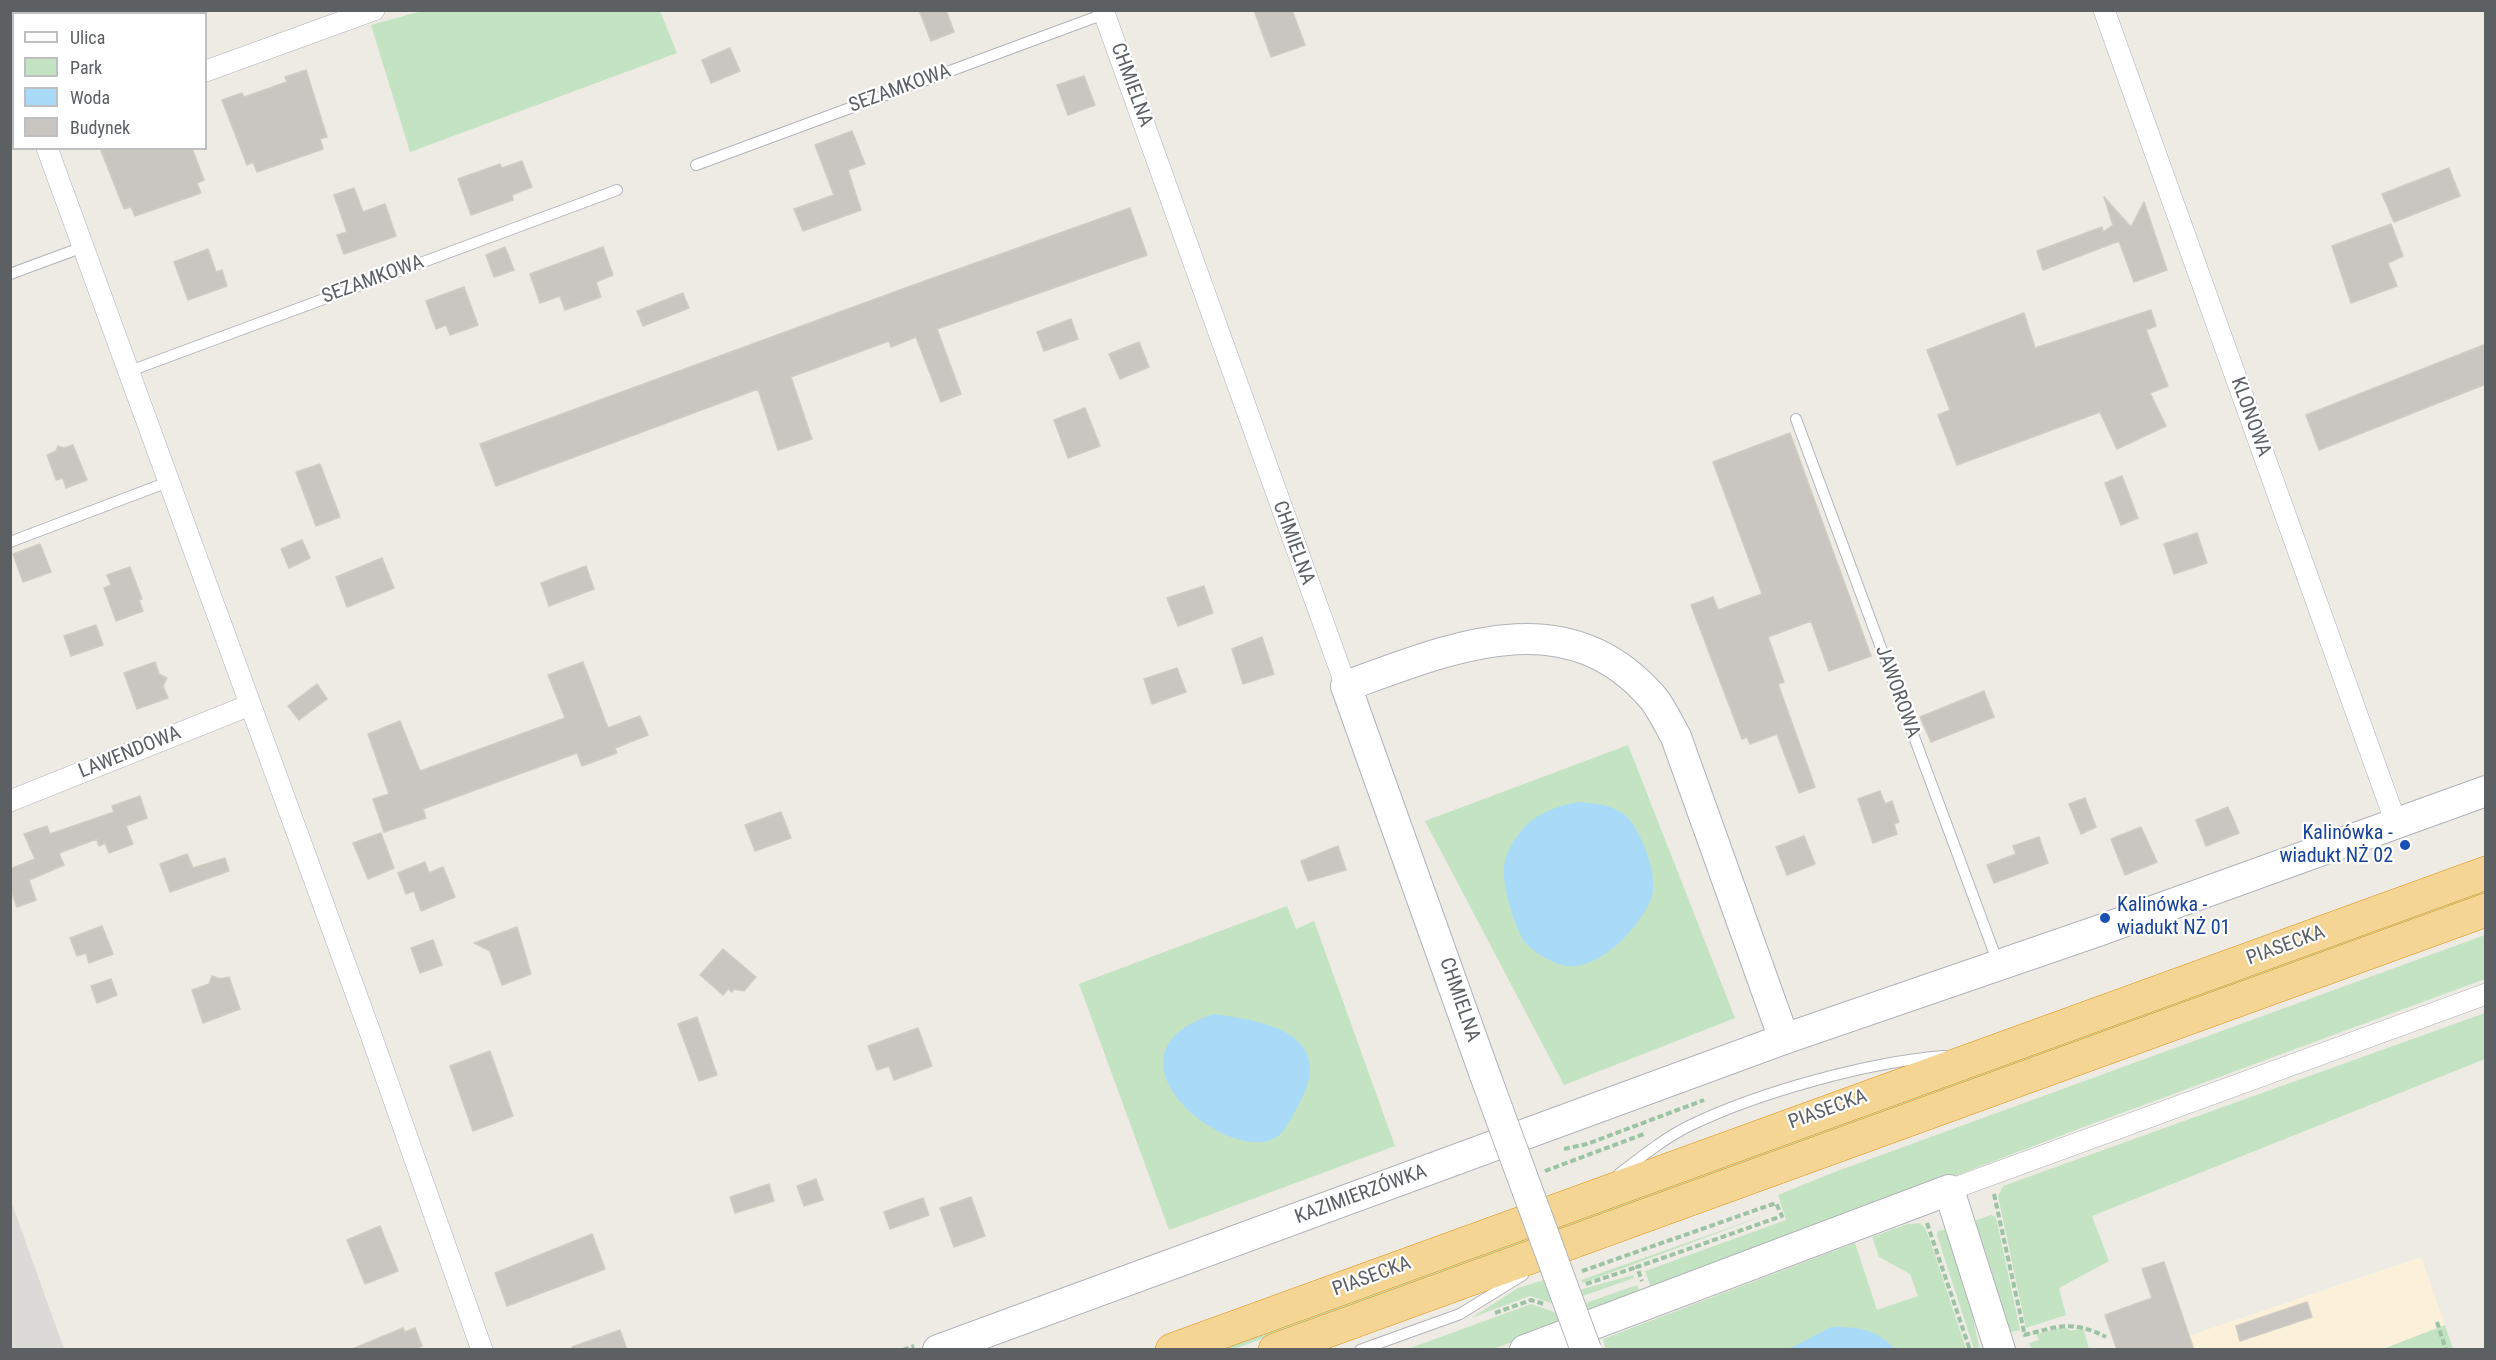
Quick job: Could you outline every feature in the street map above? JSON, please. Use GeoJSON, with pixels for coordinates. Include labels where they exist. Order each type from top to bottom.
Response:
{"type":"FeatureCollection","features":[{"type":"Feature","properties":{"kind":"highway","name":"PIASECKA"},"geometry":{"type":"LineString","coordinates":[[1172,1350],[1986,1052],[2486,873]]}},
{"type":"Feature","properties":{"kind":"highway","name":"PIASECKA"},"geometry":{"type":"LineString","coordinates":[[1275,1350],[1574,1258],[2486,910]]}},
{"type":"Feature","properties":{"kind":"street"},"geometry":{"type":"LineString","coordinates":[[207,71],[374,10]]}},
{"type":"Feature","properties":{"kind":"street","name":"KLONOWA"},"geometry":{"type":"LineString","coordinates":[[2104,10],[2396,823]]}},
{"type":"Feature","properties":{"kind":"street","name":"CHMIELNA"},"geometry":{"type":"LineString","coordinates":[[1104,12],[1485,1075],[1586,1350]]}},
{"type":"Feature","properties":{"kind":"street"},"geometry":{"type":"LineString","coordinates":[[48,150],[370,1032],[482,1350]]}},
{"type":"Feature","properties":{"kind":"street"},"geometry":{"type":"LineString","coordinates":[[1346,686],[1396,668],[1495,639],[1533,637],[1566,642],[1617,664],[1654,699],[1676,737],[1784,1039]]}},
{"type":"Feature","properties":{"kind":"street","name":"LAWENDOWA"},"geometry":{"type":"LineString","coordinates":[[10,801],[250,705]]}},
{"type":"Feature","properties":{"kind":"street","name":"KAZIMIERZÓWKA"},"geometry":{"type":"LineString","coordinates":[[938,1350],[1784,1039],[1999,966],[2486,791]]}},
{"type":"Feature","properties":{"kind":"street"},"geometry":{"type":"LineString","coordinates":[[1525,1350],[1949,1190],[2486,994]]}},
{"type":"Feature","properties":{"kind":"street"},"geometry":{"type":"LineString","coordinates":[[1949,1190],[2017,1343]]}},
{"type":"Feature","properties":{"kind":"lane","name":"SEZAMKOWA"},"geometry":{"type":"LineString","coordinates":[[696,165],[1104,12]]}},
{"type":"Feature","properties":{"kind":"lane","name":"SEZAMKOWA"},"geometry":{"type":"LineString","coordinates":[[130,371],[617,190]]}},
{"type":"Feature","properties":{"kind":"lane"},"geometry":{"type":"LineString","coordinates":[[10,274],[83,247]]}},
{"type":"Feature","properties":{"kind":"lane","name":"JAWOROWA"},"geometry":{"type":"LineString","coordinates":[[1796,419],[1999,966]]}},
{"type":"Feature","properties":{"kind":"lane"},"geometry":{"type":"LineString","coordinates":[[10,542],[168,482]]}},
{"type":"Feature","properties":{"kind":"lane"},"geometry":{"type":"LineString","coordinates":[[1360,1350],[1460,1314],[1574,1258]]}},
{"type":"Feature","properties":{"kind":"path"},"geometry":{"type":"LineString","coordinates":[[1591,1154],[1587,1144],[1712,1097]]}},
{"type":"Feature","properties":{"kind":"path"},"geometry":{"type":"LineString","coordinates":[[1995,1188],[1993,1193],[2017,1343],[2063,1325],[2070,1328],[2082,1325],[2106,1337]]}},
{"type":"Feature","properties":{"kind":"path"},"geometry":{"type":"LineString","coordinates":[[1574,1258],[1776,1203],[1782,1216],[1580,1286]]}},
{"type":"Feature","properties":{"kind":"path"},"geometry":{"type":"LineString","coordinates":[[1919,1219],[1931,1227],[1970,1350]]}},
{"type":"Feature","properties":{"kind":"path"},"geometry":{"type":"LineString","coordinates":[[1637,1267],[1640,1277]]}},
{"type":"Feature","properties":{"kind":"path"},"geometry":{"type":"LineString","coordinates":[[2437,1322],[2446,1350]]}},
{"type":"Feature","properties":{"kind":"shaded area"},"geometry":{"type":"Polygon","coordinates":[[[11,1201],[64,1349],[11,1349],[11,1201]]]}},
{"type":"Feature","properties":{"kind":"shaded area"},"geometry":{"type":"Polygon","coordinates":[[[2421,1257],[2445,1325],[2383,1349],[2147,1350],[2421,1257]]]}},
{"type":"Feature","properties":{"kind":"green space"},"geometry":{"type":"Polygon","coordinates":[[[422,11],[660,11],[677,53],[410,152],[371,25],[422,11]]]}},
{"type":"Feature","properties":{"kind":"green space"},"geometry":{"type":"Polygon","coordinates":[[[1628,745],[1735,1018],[1564,1085],[1425,821],[1628,745]]]}},
{"type":"Feature","properties":{"kind":"green space"},"geometry":{"type":"Polygon","coordinates":[[[2485,886],[2485,893],[1234,1349],[1217,1350],[2485,886]]]}},
{"type":"Feature","properties":{"kind":"green space"},"geometry":{"type":"Polygon","coordinates":[[[1287,906],[1296,929],[1314,921],[1395,1146],[1169,1230],[1079,984],[1287,906]]]}},
{"type":"Feature","properties":{"kind":"green space"},"geometry":{"type":"Polygon","coordinates":[[[2485,935],[2485,979],[2073,1131],[1652,1291],[1645,1271],[1786,1220],[1778,1195],[1832,1173],[2485,935]]]}},
{"type":"Feature","properties":{"kind":"green space"},"geometry":{"type":"Polygon","coordinates":[[[2485,1013],[2485,1059],[2092,1216],[2109,1261],[2059,1288],[2066,1315],[2026,1328],[1998,1196],[2003,1186],[2485,1013]]]}},
{"type":"Feature","properties":{"kind":"green space"},"geometry":{"type":"Polygon","coordinates":[[[1774,1212],[1583,1283],[1581,1280],[1774,1212]]]}},
{"type":"Feature","properties":{"kind":"green space"},"geometry":{"type":"Polygon","coordinates":[[[1991,1215],[1996,1217],[2020,1330],[2012,1332],[2004,1326],[1971,1222],[1991,1215]]]}},
{"type":"Feature","properties":{"kind":"green space"},"geometry":{"type":"Polygon","coordinates":[[[1920,1223],[1930,1240],[1966,1349],[1606,1350],[1603,1339],[1855,1243],[1877,1310],[1918,1296],[1910,1274],[1879,1257],[1872,1237],[1908,1224],[1920,1223]]]}},
{"type":"Feature","properties":{"kind":"green space"},"geometry":{"type":"Polygon","coordinates":[[[1947,1229],[1963,1270],[1979,1347],[1974,1349],[1937,1235],[1938,1231],[1947,1229]]]}},
{"type":"Feature","properties":{"kind":"green space"},"geometry":{"type":"Polygon","coordinates":[[[1633,1275],[1634,1278],[1557,1305],[1530,1296],[1471,1318],[1518,1288],[1544,1280],[1579,1290],[1633,1275]]]}},
{"type":"Feature","properties":{"kind":"green space"},"geometry":{"type":"Polygon","coordinates":[[[1637,1285],[1641,1296],[1493,1349],[1405,1350],[1531,1304],[1557,1313],[1637,1285]]]}},
{"type":"Feature","properties":{"kind":"green space"},"geometry":{"type":"Polygon","coordinates":[[[2445,1325],[2453,1349],[2383,1349],[2445,1325]]]}},
{"type":"Feature","properties":{"kind":"green space"},"geometry":{"type":"Polygon","coordinates":[[[2064,1327],[2071,1331],[2083,1328],[2089,1349],[2032,1349],[2029,1343],[2039,1340],[2036,1334],[2064,1327]]]}},
{"type":"Feature","properties":{"kind":"water"},"geometry":{"type":"Polygon","coordinates":[[[1577,802],[1608,806],[1625,815],[1643,842],[1651,867],[1653,890],[1646,910],[1617,945],[1592,961],[1567,966],[1543,957],[1524,941],[1510,905],[1504,867],[1511,845],[1531,821],[1553,809],[1577,802]]]}},
{"type":"Feature","properties":{"kind":"water"},"geometry":{"type":"Polygon","coordinates":[[[1214,1014],[1260,1022],[1276,1028],[1290,1035],[1301,1045],[1308,1057],[1310,1073],[1301,1101],[1286,1127],[1268,1141],[1242,1140],[1213,1129],[1187,1109],[1169,1084],[1164,1058],[1177,1034],[1214,1014]]]}},
{"type":"Feature","properties":{"kind":"water"},"geometry":{"type":"Polygon","coordinates":[[[1831,1327],[1866,1330],[1880,1337],[1894,1349],[1789,1349],[1831,1327]]]}},
{"type":"Feature","properties":{"kind":"building"},"geometry":{"type":"Polygon","coordinates":[[[919,10],[946,10],[954,32],[931,41],[919,10]]]}},
{"type":"Feature","properties":{"kind":"building"},"geometry":{"type":"Polygon","coordinates":[[[1254,10],[1292,10],[1305,45],[1271,57],[1254,10]]]}},
{"type":"Feature","properties":{"kind":"building"},"geometry":{"type":"Polygon","coordinates":[[[730,48],[740,71],[711,83],[702,60],[730,48]]]}},
{"type":"Feature","properties":{"kind":"building"},"geometry":{"type":"Polygon","coordinates":[[[306,70],[327,137],[320,139],[323,149],[257,172],[253,162],[247,165],[222,100],[242,93],[244,97],[287,82],[285,77],[306,70]]]}},
{"type":"Feature","properties":{"kind":"building"},"geometry":{"type":"Polygon","coordinates":[[[1084,76],[1095,105],[1068,115],[1057,85],[1084,76]]]}},
{"type":"Feature","properties":{"kind":"building"},"geometry":{"type":"Polygon","coordinates":[[[852,131],[865,164],[848,170],[861,210],[803,231],[794,209],[834,195],[815,145],[852,131]]]}},
{"type":"Feature","properties":{"kind":"building"},"geometry":{"type":"Polygon","coordinates":[[[101,150],[193,150],[204,180],[197,183],[201,193],[135,216],[131,207],[124,209],[101,150]]]}},
{"type":"Feature","properties":{"kind":"building"},"geometry":{"type":"Polygon","coordinates":[[[522,161],[532,187],[512,195],[513,200],[471,215],[458,179],[500,164],[502,168],[522,161]]]}},
{"type":"Feature","properties":{"kind":"building"},"geometry":{"type":"Polygon","coordinates":[[[2449,168],[2460,196],[2394,222],[2382,194],[2449,168]]]}},
{"type":"Feature","properties":{"kind":"building"},"geometry":{"type":"Polygon","coordinates":[[[354,188],[363,212],[385,204],[396,236],[344,254],[337,235],[347,232],[334,195],[354,188]]]}},
{"type":"Feature","properties":{"kind":"building"},"geometry":{"type":"Polygon","coordinates":[[[2104,197],[2131,227],[2144,202],[2167,270],[2134,282],[2119,241],[2043,270],[2037,251],[2102,227],[2103,232],[2113,225],[2104,197]]]}},
{"type":"Feature","properties":{"kind":"building"},"geometry":{"type":"Polygon","coordinates":[[[1130,208],[1147,255],[937,329],[961,394],[941,402],[916,337],[891,347],[889,341],[791,377],[812,439],[778,450],[758,389],[496,486],[480,444],[1130,208]]]}},
{"type":"Feature","properties":{"kind":"building"},"geometry":{"type":"Polygon","coordinates":[[[2391,224],[2403,256],[2388,263],[2397,286],[2351,303],[2332,246],[2391,224]]]}},
{"type":"Feature","properties":{"kind":"building"},"geometry":{"type":"Polygon","coordinates":[[[505,247],[514,270],[494,277],[486,255],[505,247]]]}},
{"type":"Feature","properties":{"kind":"building"},"geometry":{"type":"Polygon","coordinates":[[[603,247],[613,275],[596,282],[601,297],[565,310],[560,296],[540,303],[530,274],[603,247]]]}},
{"type":"Feature","properties":{"kind":"building"},"geometry":{"type":"Polygon","coordinates":[[[208,249],[216,272],[222,270],[227,286],[188,300],[174,262],[208,249]]]}},
{"type":"Feature","properties":{"kind":"building"},"geometry":{"type":"Polygon","coordinates":[[[464,287],[478,325],[450,335],[446,325],[436,329],[426,301],[464,287]]]}},
{"type":"Feature","properties":{"kind":"building"},"geometry":{"type":"Polygon","coordinates":[[[683,293],[689,308],[643,326],[637,311],[683,293]]]}},
{"type":"Feature","properties":{"kind":"building"},"geometry":{"type":"Polygon","coordinates":[[[2151,310],[2156,326],[2146,330],[2168,386],[2150,393],[2166,426],[2117,449],[2100,412],[1957,465],[1938,415],[1950,410],[1927,350],[2024,313],[2035,348],[2151,310]]]}},
{"type":"Feature","properties":{"kind":"building"},"geometry":{"type":"Polygon","coordinates":[[[1071,319],[1078,339],[1044,351],[1037,332],[1071,319]]]}},
{"type":"Feature","properties":{"kind":"building"},"geometry":{"type":"Polygon","coordinates":[[[1139,342],[1149,367],[1120,379],[1109,354],[1139,342]]]}},
{"type":"Feature","properties":{"kind":"building"},"geometry":{"type":"Polygon","coordinates":[[[2486,344],[2486,384],[2319,450],[2306,415],[2486,344]]]}},
{"type":"Feature","properties":{"kind":"building"},"geometry":{"type":"Polygon","coordinates":[[[1085,408],[1100,446],[1068,458],[1054,420],[1085,408]]]}},
{"type":"Feature","properties":{"kind":"building"},"geometry":{"type":"Polygon","coordinates":[[[1790,433],[1871,656],[1829,671],[1811,621],[1768,637],[1784,682],[1778,684],[1815,787],[1799,793],[1777,734],[1750,744],[1747,737],[1742,739],[1691,605],[1713,597],[1718,610],[1762,594],[1713,462],[1790,433]]]}},
{"type":"Feature","properties":{"kind":"building"},"geometry":{"type":"Polygon","coordinates":[[[73,445],[87,480],[66,488],[63,478],[56,480],[47,455],[56,451],[58,446],[64,448],[73,445]]]}},
{"type":"Feature","properties":{"kind":"building"},"geometry":{"type":"Polygon","coordinates":[[[320,464],[340,517],[316,526],[296,472],[320,464]]]}},
{"type":"Feature","properties":{"kind":"building"},"geometry":{"type":"Polygon","coordinates":[[[2122,476],[2138,518],[2121,525],[2105,483],[2122,476]]]}},
{"type":"Feature","properties":{"kind":"building"},"geometry":{"type":"Polygon","coordinates":[[[2197,533],[2207,563],[2174,574],[2164,544],[2197,533]]]}},
{"type":"Feature","properties":{"kind":"building"},"geometry":{"type":"Polygon","coordinates":[[[302,540],[310,558],[289,568],[281,549],[302,540]]]}},
{"type":"Feature","properties":{"kind":"building"},"geometry":{"type":"Polygon","coordinates":[[[40,544],[51,572],[23,582],[13,554],[40,544]]]}},
{"type":"Feature","properties":{"kind":"building"},"geometry":{"type":"Polygon","coordinates":[[[382,558],[394,588],[347,607],[336,577],[382,558]]]}},
{"type":"Feature","properties":{"kind":"building"},"geometry":{"type":"Polygon","coordinates":[[[586,566],[594,589],[549,606],[541,583],[586,566]]]}},
{"type":"Feature","properties":{"kind":"building"},"geometry":{"type":"Polygon","coordinates":[[[130,567],[142,599],[139,600],[143,611],[116,621],[104,588],[111,585],[107,575],[130,567]]]}},
{"type":"Feature","properties":{"kind":"building"},"geometry":{"type":"Polygon","coordinates":[[[1204,586],[1213,613],[1178,626],[1167,598],[1204,586]]]}},
{"type":"Feature","properties":{"kind":"building"},"geometry":{"type":"Polygon","coordinates":[[[96,625],[103,645],[71,656],[64,636],[96,625]]]}},
{"type":"Feature","properties":{"kind":"building"},"geometry":{"type":"Polygon","coordinates":[[[1262,637],[1274,674],[1243,684],[1232,649],[1262,637]]]}},
{"type":"Feature","properties":{"kind":"building"},"geometry":{"type":"Polygon","coordinates":[[[155,662],[159,674],[167,678],[163,686],[168,698],[137,709],[124,673],[155,662]]]}},
{"type":"Feature","properties":{"kind":"building"},"geometry":{"type":"Polygon","coordinates":[[[583,662],[608,728],[640,716],[648,735],[615,748],[617,753],[582,766],[577,753],[423,809],[426,818],[384,832],[373,799],[389,794],[368,734],[400,721],[420,771],[565,718],[548,675],[583,662]]]}},
{"type":"Feature","properties":{"kind":"building"},"geometry":{"type":"Polygon","coordinates":[[[1177,668],[1186,692],[1152,704],[1144,679],[1177,668]]]}},
{"type":"Feature","properties":{"kind":"building"},"geometry":{"type":"Polygon","coordinates":[[[317,684],[327,699],[299,720],[288,706],[317,684]]]}},
{"type":"Feature","properties":{"kind":"building"},"geometry":{"type":"Polygon","coordinates":[[[1984,691],[1994,717],[1931,742],[1920,717],[1984,691]]]}},
{"type":"Feature","properties":{"kind":"building"},"geometry":{"type":"Polygon","coordinates":[[[1880,791],[1885,804],[1892,801],[1899,822],[1894,824],[1897,834],[1873,843],[1858,799],[1880,791]]]}},
{"type":"Feature","properties":{"kind":"building"},"geometry":{"type":"Polygon","coordinates":[[[140,796],[147,818],[126,826],[133,844],[109,853],[105,843],[99,846],[97,839],[59,853],[64,865],[29,880],[36,900],[17,907],[10,888],[10,869],[35,859],[24,834],[47,826],[50,834],[114,812],[112,806],[140,796]]]}},
{"type":"Feature","properties":{"kind":"building"},"geometry":{"type":"Polygon","coordinates":[[[2085,798],[2096,827],[2081,834],[2069,804],[2085,798]]]}},
{"type":"Feature","properties":{"kind":"building"},"geometry":{"type":"Polygon","coordinates":[[[2228,807],[2239,833],[2206,846],[2196,820],[2228,807]]]}},
{"type":"Feature","properties":{"kind":"building"},"geometry":{"type":"Polygon","coordinates":[[[781,812],[791,838],[755,851],[745,825],[781,812]]]}},
{"type":"Feature","properties":{"kind":"building"},"geometry":{"type":"Polygon","coordinates":[[[2141,827],[2157,862],[2125,875],[2111,839],[2141,827]]]}},
{"type":"Feature","properties":{"kind":"building"},"geometry":{"type":"Polygon","coordinates":[[[381,833],[394,868],[368,879],[353,843],[381,833]]]}},
{"type":"Feature","properties":{"kind":"building"},"geometry":{"type":"Polygon","coordinates":[[[1804,836],[1815,864],[1787,875],[1776,847],[1804,836]]]}},
{"type":"Feature","properties":{"kind":"building"},"geometry":{"type":"Polygon","coordinates":[[[2039,837],[2048,863],[1994,883],[1987,865],[2016,854],[2013,846],[2039,837]]]}},
{"type":"Feature","properties":{"kind":"building"},"geometry":{"type":"Polygon","coordinates":[[[1338,846],[1346,870],[1308,881],[1301,861],[1338,846]]]}},
{"type":"Feature","properties":{"kind":"building"},"geometry":{"type":"Polygon","coordinates":[[[187,854],[193,868],[225,858],[229,871],[170,892],[160,864],[187,854]]]}},
{"type":"Feature","properties":{"kind":"building"},"geometry":{"type":"Polygon","coordinates":[[[425,862],[429,873],[443,867],[455,897],[421,911],[414,891],[406,894],[398,873],[425,862]]]}},
{"type":"Feature","properties":{"kind":"building"},"geometry":{"type":"Polygon","coordinates":[[[102,926],[113,954],[89,963],[86,953],[77,956],[70,938],[102,926]]]}},
{"type":"Feature","properties":{"kind":"building"},"geometry":{"type":"Polygon","coordinates":[[[517,927],[531,974],[502,985],[490,951],[474,943],[517,927]]]}},
{"type":"Feature","properties":{"kind":"building"},"geometry":{"type":"Polygon","coordinates":[[[433,940],[442,965],[420,973],[411,948],[433,940]]]}},
{"type":"Feature","properties":{"kind":"building"},"geometry":{"type":"Polygon","coordinates":[[[723,949],[756,977],[744,991],[734,989],[732,992],[728,989],[723,995],[700,975],[723,949]]]}},
{"type":"Feature","properties":{"kind":"building"},"geometry":{"type":"Polygon","coordinates":[[[212,976],[220,979],[229,977],[240,1009],[203,1023],[192,990],[209,984],[212,976]]]}},
{"type":"Feature","properties":{"kind":"building"},"geometry":{"type":"Polygon","coordinates":[[[111,979],[117,995],[97,1003],[91,986],[111,979]]]}},
{"type":"Feature","properties":{"kind":"building"},"geometry":{"type":"Polygon","coordinates":[[[697,1017],[717,1075],[699,1081],[678,1024],[697,1017]]]}},
{"type":"Feature","properties":{"kind":"building"},"geometry":{"type":"Polygon","coordinates":[[[918,1028],[932,1066],[894,1080],[889,1066],[877,1070],[868,1046],[918,1028]]]}},
{"type":"Feature","properties":{"kind":"building"},"geometry":{"type":"Polygon","coordinates":[[[490,1051],[513,1116],[473,1131],[450,1066],[490,1051]]]}},
{"type":"Feature","properties":{"kind":"building"},"geometry":{"type":"Polygon","coordinates":[[[816,1179],[823,1200],[804,1206],[797,1186],[816,1179]]]}},
{"type":"Feature","properties":{"kind":"building"},"geometry":{"type":"Polygon","coordinates":[[[769,1184],[774,1201],[735,1213],[730,1197],[769,1184]]]}},
{"type":"Feature","properties":{"kind":"building"},"geometry":{"type":"Polygon","coordinates":[[[971,1197],[985,1236],[954,1247],[940,1208],[971,1197]]]}},
{"type":"Feature","properties":{"kind":"building"},"geometry":{"type":"Polygon","coordinates":[[[923,1198],[929,1215],[890,1229],[884,1212],[923,1198]]]}},
{"type":"Feature","properties":{"kind":"building"},"geometry":{"type":"Polygon","coordinates":[[[380,1226],[398,1271],[365,1284],[347,1240],[380,1226]]]}},
{"type":"Feature","properties":{"kind":"building"},"geometry":{"type":"Polygon","coordinates":[[[592,1234],[605,1269],[507,1306],[495,1273],[592,1234]]]}},
{"type":"Feature","properties":{"kind":"building"},"geometry":{"type":"Polygon","coordinates":[[[2164,1262],[2194,1350],[2117,1350],[2105,1315],[2152,1298],[2142,1269],[2164,1262]]]}},
{"type":"Feature","properties":{"kind":"building"},"geometry":{"type":"Polygon","coordinates":[[[2307,1302],[2312,1317],[2240,1341],[2236,1326],[2307,1302]]]}},
{"type":"Feature","properties":{"kind":"building"},"geometry":{"type":"Polygon","coordinates":[[[403,1328],[405,1332],[415,1328],[422,1346],[413,1350],[350,1350],[403,1328]]]}},
{"type":"Feature","properties":{"kind":"building"},"geometry":{"type":"Polygon","coordinates":[[[620,1330],[627,1350],[572,1350],[572,1347],[620,1330]]]}},
{"type":"Feature","properties":{"kind":"place","name":"Kalinówka - wiadukt NŻ 02"},"geometry":{"type":"Point","coordinates":[2405,845]}},
{"type":"Feature","properties":{"kind":"place","name":"Kalinówka - wiadukt NŻ 01"},"geometry":{"type":"Point","coordinates":[2105,918]}}]}
